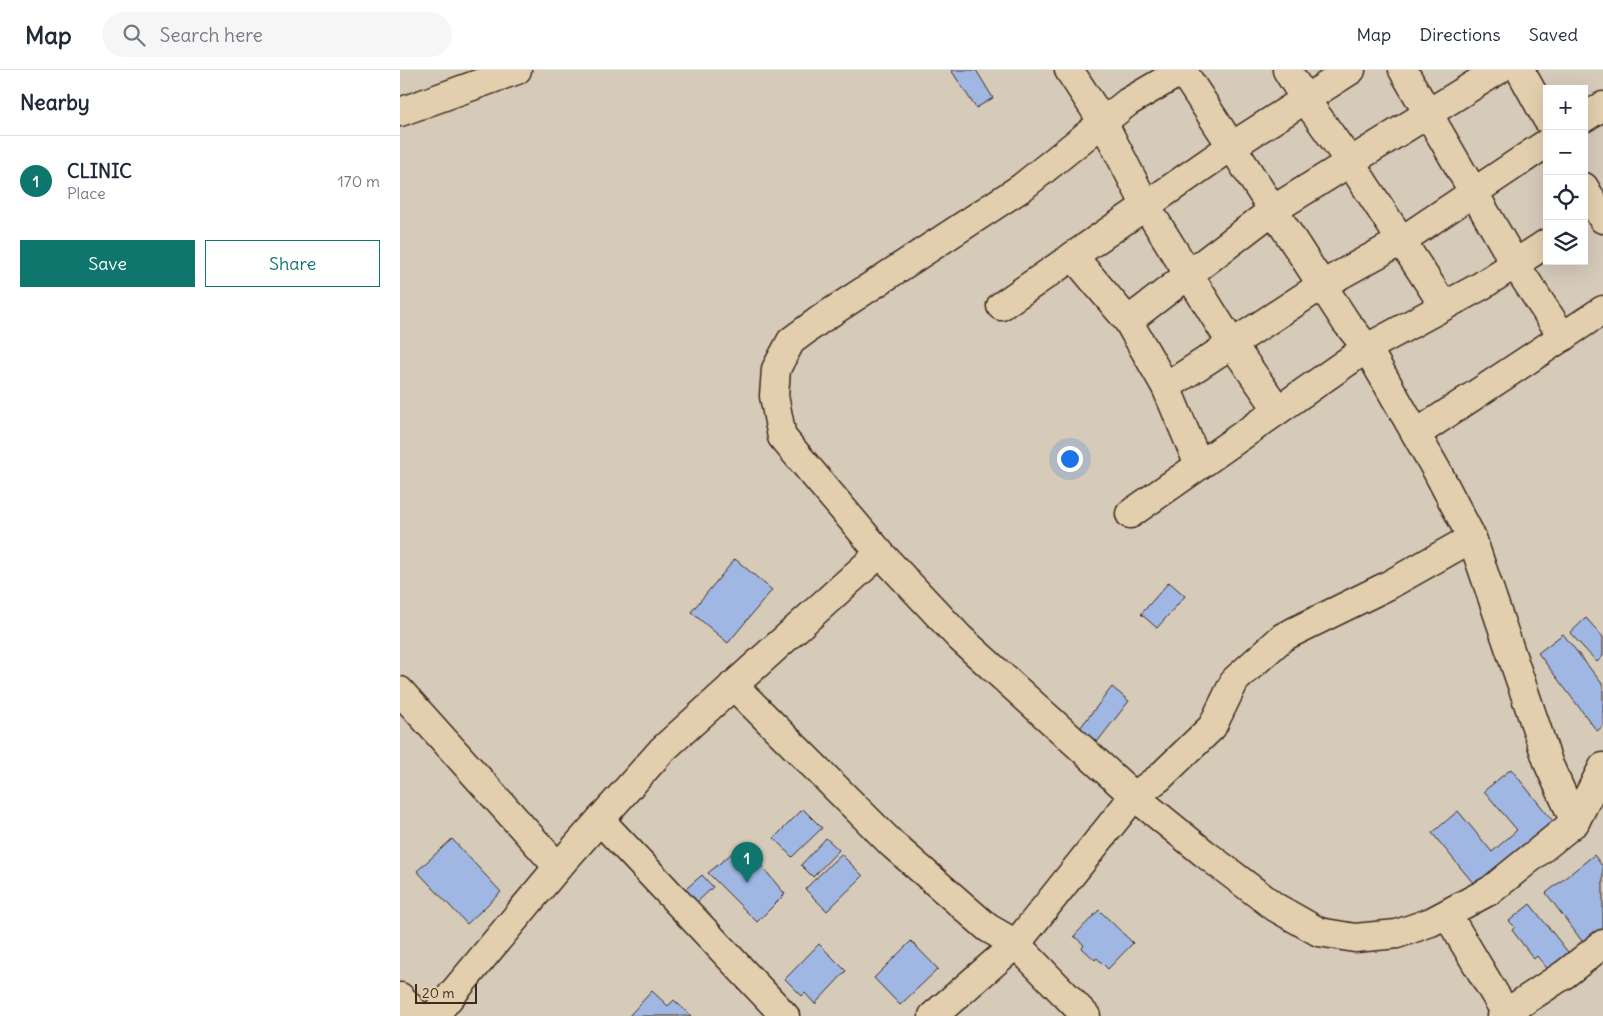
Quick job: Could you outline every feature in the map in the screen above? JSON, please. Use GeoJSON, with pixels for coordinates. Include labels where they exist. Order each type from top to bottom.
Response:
{"type":"FeatureCollection","features":[{"type":"Feature","properties":{"kind":"street"},"geometry":{"type":"LineString","coordinates":[[400,112],[517,70]]}},
{"type":"Feature","properties":{"kind":"street"},"geometry":{"type":"LineString","coordinates":[[1069,70],[1103,122],[1146,206],[1232,344],[1278,410]]}},
{"type":"Feature","properties":{"kind":"street"},"geometry":{"type":"LineString","coordinates":[[1575,822],[1549,765],[1472,538],[1367,348],[1346,322],[1322,286],[1182,70],[1128,102],[1021,188],[821,319],[791,341],[776,369],[774,396],[782,437],[880,553],[960,638],[1134,796],[1204,854],[1275,907],[1319,932],[1355,938],[1397,934],[1431,922],[1491,890],[1575,822],[1603,767]]}},
{"type":"Feature","properties":{"kind":"street"},"geometry":{"type":"LineString","coordinates":[[1287,70],[1444,306]]}},
{"type":"Feature","properties":{"kind":"street"},"geometry":{"type":"LineString","coordinates":[[1001,306],[1232,146],[1351,70]]}},
{"type":"Feature","properties":{"kind":"street"},"geometry":{"type":"LineString","coordinates":[[1403,70],[1515,264],[1563,337]]}},
{"type":"Feature","properties":{"kind":"street"},"geometry":{"type":"LineString","coordinates":[[1128,321],[1273,210],[1498,70]]}},
{"type":"Feature","properties":{"kind":"street"},"geometry":{"type":"LineString","coordinates":[[1520,70],[1543,112]]}},
{"type":"Feature","properties":{"kind":"street"},"geometry":{"type":"LineString","coordinates":[[1588,115],[1603,106]]}},
{"type":"Feature","properties":{"kind":"street"},"geometry":{"type":"LineString","coordinates":[[1166,387],[1322,286],[1401,240],[1543,146]]}},
{"type":"Feature","properties":{"kind":"street"},"geometry":{"type":"LineString","coordinates":[[1130,514],[1367,348],[1481,286],[1543,246]]}},
{"type":"Feature","properties":{"kind":"street"},"geometry":{"type":"LineString","coordinates":[[1073,256],[1128,321],[1166,387],[1199,466]]}},
{"type":"Feature","properties":{"kind":"street"},"geometry":{"type":"LineString","coordinates":[[1416,434],[1603,310]]}},
{"type":"Feature","properties":{"kind":"street"},"geometry":{"type":"LineString","coordinates":[[933,1016],[1016,944],[1134,796],[1159,778],[1212,726],[1235,680],[1283,637],[1387,586],[1472,538]]}},
{"type":"Feature","properties":{"kind":"street"},"geometry":{"type":"LineString","coordinates":[[434,1016],[558,867],[662,750],[880,553]]}},
{"type":"Feature","properties":{"kind":"street"},"geometry":{"type":"LineString","coordinates":[[734,685],[893,845],[988,928],[1016,944],[1086,1016]]}},
{"type":"Feature","properties":{"kind":"street"},"geometry":{"type":"LineString","coordinates":[[400,691],[558,867]]}},
{"type":"Feature","properties":{"kind":"street"},"geometry":{"type":"LineString","coordinates":[[600,820],[785,1016]]}},
{"type":"Feature","properties":{"kind":"street"},"geometry":{"type":"LineString","coordinates":[[1446,914],[1506,1015],[1565,974],[1603,944]]}},
{"type":"Feature","properties":{"kind":"street"},"geometry":{"type":"LineString","coordinates":[[400,997],[418,1016]]}},
{"type":"Feature","properties":{"kind":"building"},"geometry":{"type":"Polygon","coordinates":[[[951,70],[976,70],[993,98],[976,108],[951,70]]]}},
{"type":"Feature","properties":{"kind":"building"},"geometry":{"type":"Polygon","coordinates":[[[735,559],[772,590],[728,643],[691,612],[735,559]]]}},
{"type":"Feature","properties":{"kind":"building"},"geometry":{"type":"Polygon","coordinates":[[[1169,582],[1185,596],[1157,628],[1141,614],[1169,582]]]}},
{"type":"Feature","properties":{"kind":"building"},"geometry":{"type":"Polygon","coordinates":[[[1586,618],[1603,637],[1603,656],[1597,662],[1570,633],[1586,618]]]}},
{"type":"Feature","properties":{"kind":"building"},"geometry":{"type":"Polygon","coordinates":[[[1563,634],[1603,685],[1603,726],[1597,731],[1538,653],[1563,634]]]}},
{"type":"Feature","properties":{"kind":"building"},"geometry":{"type":"Polygon","coordinates":[[[1112,687],[1129,701],[1097,742],[1080,728],[1112,687]]]}},
{"type":"Feature","properties":{"kind":"building"},"geometry":{"type":"Polygon","coordinates":[[[1511,769],[1560,830],[1483,895],[1432,833],[1458,811],[1492,852],[1517,830],[1484,791],[1511,769]]]}},
{"type":"Feature","properties":{"kind":"building"},"geometry":{"type":"Polygon","coordinates":[[[803,809],[822,828],[792,857],[774,838],[803,809]]]}},
{"type":"Feature","properties":{"kind":"building"},"geometry":{"type":"Polygon","coordinates":[[[826,838],[839,850],[813,877],[801,865],[826,838]]]}},
{"type":"Feature","properties":{"kind":"building"},"geometry":{"type":"Polygon","coordinates":[[[452,839],[501,892],[467,924],[417,871],[452,839]]]}},
{"type":"Feature","properties":{"kind":"building"},"geometry":{"type":"Polygon","coordinates":[[[743,844],[785,894],[757,922],[708,873],[743,844]]]}},
{"type":"Feature","properties":{"kind":"building"},"geometry":{"type":"Polygon","coordinates":[[[841,854],[863,876],[827,911],[805,889],[841,854]]]}},
{"type":"Feature","properties":{"kind":"building"},"geometry":{"type":"Polygon","coordinates":[[[1594,855],[1603,867],[1603,931],[1585,945],[1546,893],[1594,855]]]}},
{"type":"Feature","properties":{"kind":"building"},"geometry":{"type":"Polygon","coordinates":[[[702,875],[713,887],[692,907],[680,894],[702,875]]]}},
{"type":"Feature","properties":{"kind":"building"},"geometry":{"type":"Polygon","coordinates":[[[1530,904],[1575,961],[1554,977],[1537,956],[1534,959],[1512,930],[1515,927],[1509,921],[1530,904]]]}},
{"type":"Feature","properties":{"kind":"building"},"geometry":{"type":"Polygon","coordinates":[[[1099,910],[1133,943],[1108,969],[1097,958],[1095,960],[1082,948],[1084,945],[1074,936],[1099,910]]]}},
{"type":"Feature","properties":{"kind":"building"},"geometry":{"type":"Polygon","coordinates":[[[911,941],[938,969],[900,1005],[874,978],[911,941]]]}},
{"type":"Feature","properties":{"kind":"building"},"geometry":{"type":"Polygon","coordinates":[[[819,944],[846,971],[815,1004],[805,993],[802,996],[785,979],[819,944]]]}},
{"type":"Feature","properties":{"kind":"building"},"geometry":{"type":"Polygon","coordinates":[[[652,991],[668,1006],[674,1000],[691,1016],[629,1016],[652,991]]]}},
{"type":"Feature","properties":{"kind":"place","name":"CLINIC"},"geometry":{"type":"Point","coordinates":[747,883]}}]}
